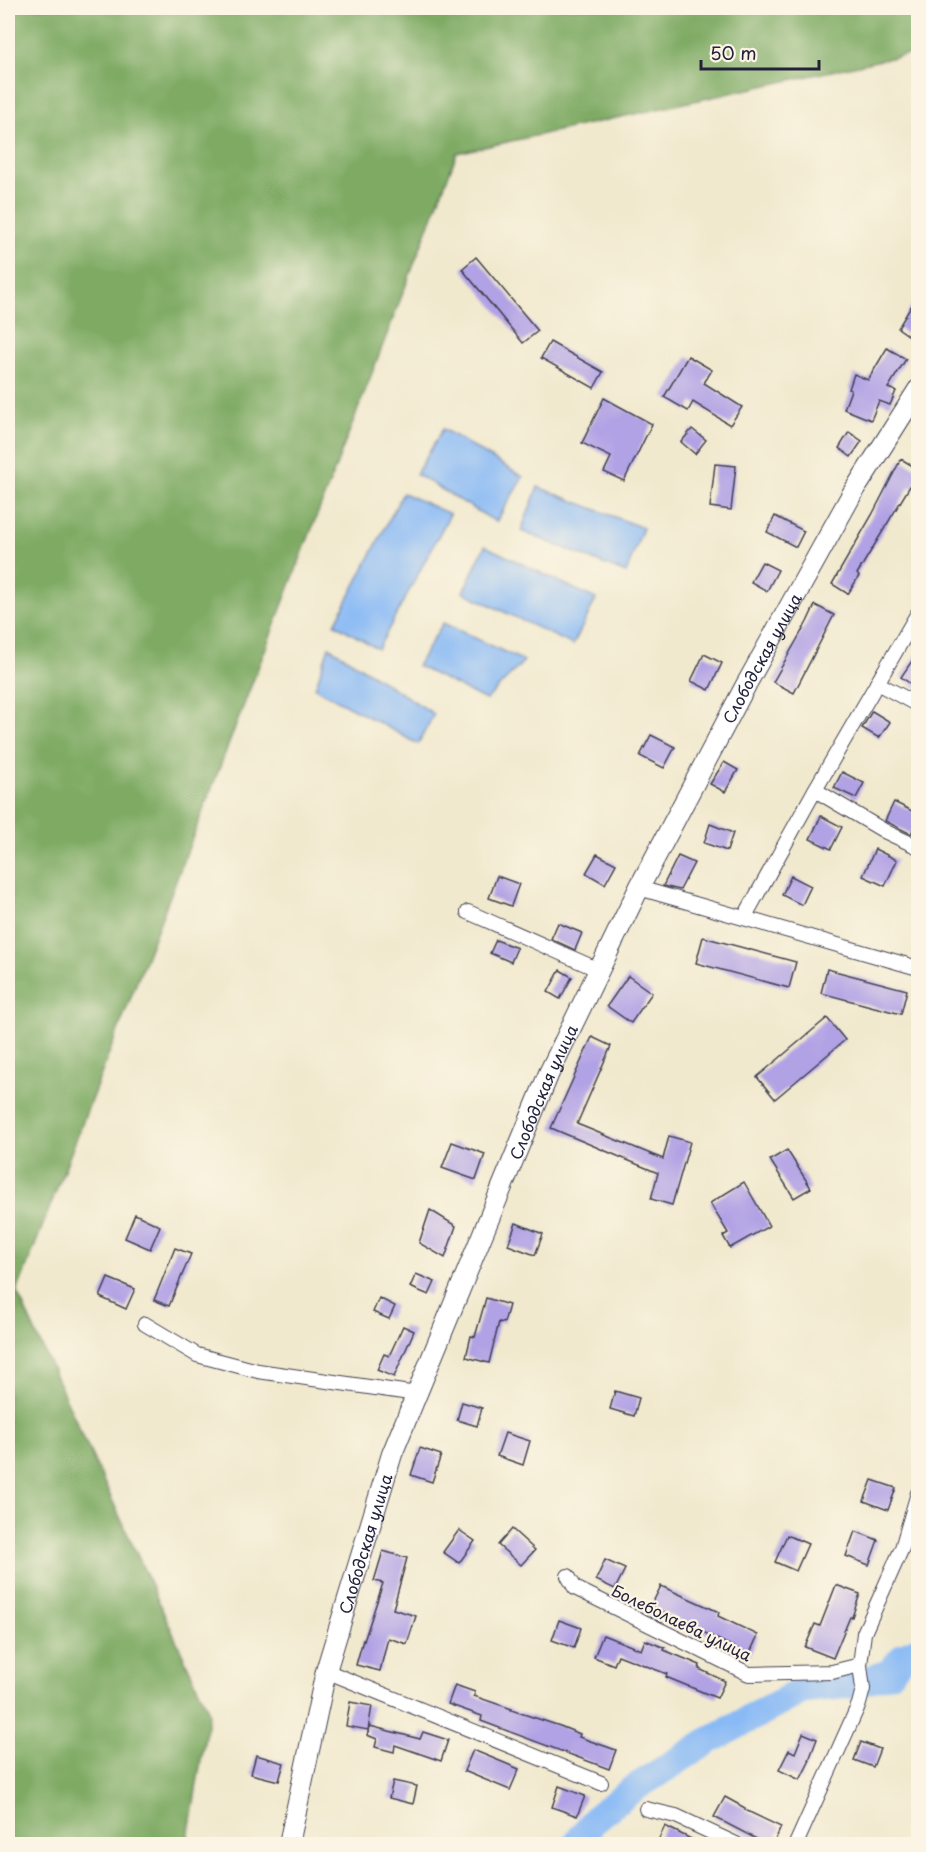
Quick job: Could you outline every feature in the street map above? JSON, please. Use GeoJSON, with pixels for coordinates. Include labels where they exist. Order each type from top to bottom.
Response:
{"type":"FeatureCollection","features":[{"type":"Feature","properties":{"kind":"street","name":"Слободская улица"},"geometry":{"type":"LineString","coordinates":[[289,1845],[326,1671],[392,1454],[549,1073],[639,888],[747,683],[852,494],[918,390]]}},
{"type":"Feature","properties":{"kind":"street"},"geometry":{"type":"LineString","coordinates":[[744,918],[918,613]]}},
{"type":"Feature","properties":{"kind":"street"},"geometry":{"type":"LineString","coordinates":[[877,683],[918,705]]}},
{"type":"Feature","properties":{"kind":"street"},"geometry":{"type":"LineString","coordinates":[[815,790],[918,848]]}},
{"type":"Feature","properties":{"kind":"street"},"geometry":{"type":"LineString","coordinates":[[639,888],[918,968]]}},
{"type":"Feature","properties":{"kind":"street"},"geometry":{"type":"LineString","coordinates":[[468,912],[599,970]]}},
{"type":"Feature","properties":{"kind":"street"},"geometry":{"type":"LineString","coordinates":[[145,1324],[196,1355],[258,1371],[417,1394]]}},
{"type":"Feature","properties":{"kind":"street"},"geometry":{"type":"LineString","coordinates":[[796,1845],[859,1704],[863,1689],[860,1665],[864,1633],[902,1548],[918,1493]]}},
{"type":"Feature","properties":{"kind":"street","name":"Болеболаева улица"},"geometry":{"type":"LineString","coordinates":[[568,1576],[575,1588],[749,1674],[832,1672],[860,1665]]}},
{"type":"Feature","properties":{"kind":"street"},"geometry":{"type":"LineString","coordinates":[[326,1671],[601,1783]]}},
{"type":"Feature","properties":{"kind":"street"},"geometry":{"type":"LineString","coordinates":[[646,1809],[676,1816],[736,1845]]}},
{"type":"Feature","properties":{"kind":"green space"},"geometry":{"type":"Polygon","coordinates":[[[8,8],[918,8],[918,52],[457,153],[17,1292],[209,1712],[187,1844],[8,1844],[8,8]]]}},
{"type":"Feature","properties":{"kind":"water"},"geometry":{"type":"Polygon","coordinates":[[[443,429],[523,477],[496,522],[416,474],[443,429]]]}},
{"type":"Feature","properties":{"kind":"water"},"geometry":{"type":"Polygon","coordinates":[[[538,487],[643,528],[626,573],[521,531],[538,487]]]}},
{"type":"Feature","properties":{"kind":"water"},"geometry":{"type":"Polygon","coordinates":[[[403,493],[450,514],[378,649],[335,624],[403,493]]]}},
{"type":"Feature","properties":{"kind":"water"},"geometry":{"type":"Polygon","coordinates":[[[485,546],[596,599],[573,645],[463,592],[485,546]]]}},
{"type":"Feature","properties":{"kind":"water"},"geometry":{"type":"Polygon","coordinates":[[[443,623],[524,661],[486,700],[417,666],[443,623]]]}},
{"type":"Feature","properties":{"kind":"water"},"geometry":{"type":"Polygon","coordinates":[[[329,647],[434,714],[418,744],[315,688],[329,647]]]}},
{"type":"Feature","properties":{"kind":"building"},"geometry":{"type":"Polygon","coordinates":[[[476,257],[538,331],[523,343],[462,269],[476,257]]]}},
{"type":"Feature","properties":{"kind":"building"},"geometry":{"type":"Polygon","coordinates":[[[918,295],[918,342],[898,328],[918,295]]]}},
{"type":"Feature","properties":{"kind":"building"},"geometry":{"type":"Polygon","coordinates":[[[550,342],[603,372],[594,388],[541,358],[550,342]]]}},
{"type":"Feature","properties":{"kind":"building"},"geometry":{"type":"Polygon","coordinates":[[[887,348],[906,359],[888,388],[896,391],[890,405],[879,401],[871,420],[844,409],[854,374],[868,380],[887,348]]]}},
{"type":"Feature","properties":{"kind":"building"},"geometry":{"type":"Polygon","coordinates":[[[688,356],[712,370],[704,383],[742,407],[730,425],[693,402],[688,411],[664,397],[688,356]]]}},
{"type":"Feature","properties":{"kind":"building"},"geometry":{"type":"Polygon","coordinates":[[[604,398],[652,424],[624,481],[604,472],[611,457],[582,443],[604,398]]]}},
{"type":"Feature","properties":{"kind":"building"},"geometry":{"type":"Polygon","coordinates":[[[692,429],[706,440],[695,454],[681,442],[692,429]]]}},
{"type":"Feature","properties":{"kind":"building"},"geometry":{"type":"Polygon","coordinates":[[[849,432],[862,441],[851,457],[839,448],[849,432]]]}},
{"type":"Feature","properties":{"kind":"building"},"geometry":{"type":"Polygon","coordinates":[[[901,459],[918,469],[918,478],[913,488],[910,486],[857,574],[859,576],[848,594],[832,584],[901,459]]]}},
{"type":"Feature","properties":{"kind":"building"},"geometry":{"type":"Polygon","coordinates":[[[715,464],[736,466],[731,510],[710,507],[715,464]]]}},
{"type":"Feature","properties":{"kind":"building"},"geometry":{"type":"Polygon","coordinates":[[[775,516],[804,531],[796,547],[767,532],[775,516]]]}},
{"type":"Feature","properties":{"kind":"building"},"geometry":{"type":"Polygon","coordinates":[[[762,562],[778,570],[767,591],[751,582],[762,562]]]}},
{"type":"Feature","properties":{"kind":"building"},"geometry":{"type":"Polygon","coordinates":[[[815,605],[834,615],[794,693],[773,682],[815,605]]]}},
{"type":"Feature","properties":{"kind":"building"},"geometry":{"type":"Polygon","coordinates":[[[918,652],[918,689],[901,677],[918,652]]]}},
{"type":"Feature","properties":{"kind":"building"},"geometry":{"type":"Polygon","coordinates":[[[704,654],[722,663],[709,690],[691,681],[704,654]]]}},
{"type":"Feature","properties":{"kind":"building"},"geometry":{"type":"Polygon","coordinates":[[[872,711],[890,722],[879,738],[862,728],[872,711]]]}},
{"type":"Feature","properties":{"kind":"building"},"geometry":{"type":"Polygon","coordinates":[[[651,735],[675,747],[664,768],[640,756],[651,735]]]}},
{"type":"Feature","properties":{"kind":"building"},"geometry":{"type":"Polygon","coordinates":[[[724,762],[738,770],[725,792],[710,784],[724,762]]]}},
{"type":"Feature","properties":{"kind":"building"},"geometry":{"type":"Polygon","coordinates":[[[842,772],[864,783],[856,798],[834,788],[842,772]]]}},
{"type":"Feature","properties":{"kind":"building"},"geometry":{"type":"Polygon","coordinates":[[[894,802],[918,814],[911,834],[885,821],[894,802]]]}},
{"type":"Feature","properties":{"kind":"building"},"geometry":{"type":"Polygon","coordinates":[[[821,816],[842,827],[831,849],[810,839],[821,816]]]}},
{"type":"Feature","properties":{"kind":"building"},"geometry":{"type":"Polygon","coordinates":[[[710,824],[733,833],[727,851],[704,843],[710,824]]]}},
{"type":"Feature","properties":{"kind":"building"},"geometry":{"type":"Polygon","coordinates":[[[875,849],[897,860],[885,886],[863,876],[875,849]]]}},
{"type":"Feature","properties":{"kind":"building"},"geometry":{"type":"Polygon","coordinates":[[[597,854],[616,864],[605,884],[586,873],[597,854]]]}},
{"type":"Feature","properties":{"kind":"building"},"geometry":{"type":"Polygon","coordinates":[[[678,856],[694,863],[680,890],[663,886],[678,856]]]}},
{"type":"Feature","properties":{"kind":"building"},"geometry":{"type":"Polygon","coordinates":[[[497,876],[519,884],[511,906],[489,898],[497,876]]]}},
{"type":"Feature","properties":{"kind":"building"},"geometry":{"type":"Polygon","coordinates":[[[791,876],[811,886],[802,905],[782,895],[791,876]]]}},
{"type":"Feature","properties":{"kind":"building"},"geometry":{"type":"Polygon","coordinates":[[[558,923],[582,933],[575,950],[551,939],[558,923]]]}},
{"type":"Feature","properties":{"kind":"building"},"geometry":{"type":"Polygon","coordinates":[[[703,937],[796,962],[789,988],[696,963],[703,937]]]}},
{"type":"Feature","properties":{"kind":"building"},"geometry":{"type":"Polygon","coordinates":[[[496,940],[517,948],[511,962],[490,953],[496,940]]]}},
{"type":"Feature","properties":{"kind":"building"},"geometry":{"type":"Polygon","coordinates":[[[827,969],[907,990],[901,1014],[821,993],[827,969]]]}},
{"type":"Feature","properties":{"kind":"building"},"geometry":{"type":"Polygon","coordinates":[[[560,970],[572,977],[560,999],[548,992],[560,970]]]}},
{"type":"Feature","properties":{"kind":"building"},"geometry":{"type":"Polygon","coordinates":[[[628,976],[652,993],[631,1023],[607,1006],[628,976]]]}},
{"type":"Feature","properties":{"kind":"building"},"geometry":{"type":"Polygon","coordinates":[[[827,1018],[845,1040],[775,1099],[757,1077],[827,1018]]]}},
{"type":"Feature","properties":{"kind":"building"},"geometry":{"type":"Polygon","coordinates":[[[592,1037],[611,1046],[577,1124],[663,1159],[669,1136],[690,1142],[672,1205],[651,1199],[658,1173],[551,1128],[592,1037]]]}},
{"type":"Feature","properties":{"kind":"building"},"geometry":{"type":"Polygon","coordinates":[[[452,1142],[485,1154],[476,1180],[442,1168],[452,1142]]]}},
{"type":"Feature","properties":{"kind":"building"},"geometry":{"type":"Polygon","coordinates":[[[787,1150],[811,1188],[794,1198],[770,1160],[787,1150]]]}},
{"type":"Feature","properties":{"kind":"building"},"geometry":{"type":"Polygon","coordinates":[[[744,1182],[769,1226],[730,1248],[723,1236],[728,1233],[710,1203],[744,1182]]]}},
{"type":"Feature","properties":{"kind":"building"},"geometry":{"type":"Polygon","coordinates":[[[430,1210],[456,1226],[445,1258],[419,1243],[430,1210]]]}},
{"type":"Feature","properties":{"kind":"building"},"geometry":{"type":"Polygon","coordinates":[[[135,1214],[160,1226],[150,1249],[125,1238],[135,1214]]]}},
{"type":"Feature","properties":{"kind":"building"},"geometry":{"type":"Polygon","coordinates":[[[516,1223],[543,1234],[535,1255],[508,1245],[516,1223]]]}},
{"type":"Feature","properties":{"kind":"building"},"geometry":{"type":"Polygon","coordinates":[[[175,1248],[191,1254],[169,1306],[154,1300],[175,1248]]]}},
{"type":"Feature","properties":{"kind":"building"},"geometry":{"type":"Polygon","coordinates":[[[416,1274],[435,1282],[429,1295],[410,1287],[416,1274]]]}},
{"type":"Feature","properties":{"kind":"building"},"geometry":{"type":"Polygon","coordinates":[[[108,1278],[135,1289],[126,1309],[100,1297],[108,1278]]]}},
{"type":"Feature","properties":{"kind":"building"},"geometry":{"type":"Polygon","coordinates":[[[379,1298],[395,1306],[389,1319],[373,1312],[379,1298]]]}},
{"type":"Feature","properties":{"kind":"building"},"geometry":{"type":"Polygon","coordinates":[[[486,1298],[509,1305],[504,1323],[499,1322],[489,1363],[466,1357],[471,1336],[475,1337],[486,1298]]]}},
{"type":"Feature","properties":{"kind":"building"},"geometry":{"type":"Polygon","coordinates":[[[403,1326],[414,1331],[394,1377],[377,1370],[384,1354],[389,1356],[403,1326]]]}},
{"type":"Feature","properties":{"kind":"building"},"geometry":{"type":"Polygon","coordinates":[[[615,1391],[639,1398],[634,1416],[610,1409],[615,1391]]]}},
{"type":"Feature","properties":{"kind":"building"},"geometry":{"type":"Polygon","coordinates":[[[462,1402],[482,1408],[477,1426],[457,1420],[462,1402]]]}},
{"type":"Feature","properties":{"kind":"building"},"geometry":{"type":"Polygon","coordinates":[[[505,1433],[530,1441],[523,1465],[497,1456],[505,1433]]]}},
{"type":"Feature","properties":{"kind":"building"},"geometry":{"type":"Polygon","coordinates":[[[420,1448],[441,1455],[432,1482],[411,1475],[420,1448]]]}},
{"type":"Feature","properties":{"kind":"building"},"geometry":{"type":"Polygon","coordinates":[[[872,1480],[896,1488],[888,1510],[864,1501],[872,1480]]]}},
{"type":"Feature","properties":{"kind":"building"},"geometry":{"type":"Polygon","coordinates":[[[512,1529],[535,1550],[521,1565],[498,1545],[512,1529]]]}},
{"type":"Feature","properties":{"kind":"building"},"geometry":{"type":"Polygon","coordinates":[[[459,1530],[475,1541],[459,1563],[443,1552],[459,1530]]]}},
{"type":"Feature","properties":{"kind":"building"},"geometry":{"type":"Polygon","coordinates":[[[855,1531],[878,1540],[869,1565],[846,1556],[855,1531]]]}},
{"type":"Feature","properties":{"kind":"building"},"geometry":{"type":"Polygon","coordinates":[[[787,1535],[808,1544],[796,1571],[775,1562],[787,1535]]]}},
{"type":"Feature","properties":{"kind":"building"},"geometry":{"type":"Polygon","coordinates":[[[383,1551],[407,1558],[393,1609],[416,1616],[407,1644],[388,1638],[380,1671],[356,1665],[383,1583],[374,1581],[383,1551]]]}},
{"type":"Feature","properties":{"kind":"building"},"geometry":{"type":"Polygon","coordinates":[[[605,1560],[625,1569],[615,1589],[596,1580],[605,1560]]]}},
{"type":"Feature","properties":{"kind":"building"},"geometry":{"type":"Polygon","coordinates":[[[836,1585],[860,1594],[833,1658],[805,1647],[815,1624],[820,1626],[836,1585]]]}},
{"type":"Feature","properties":{"kind":"building"},"geometry":{"type":"Polygon","coordinates":[[[661,1586],[719,1612],[718,1616],[758,1635],[749,1655],[651,1606],[661,1586]]]}},
{"type":"Feature","properties":{"kind":"building"},"geometry":{"type":"Polygon","coordinates":[[[559,1620],[581,1628],[574,1648],[552,1640],[559,1620]]]}},
{"type":"Feature","properties":{"kind":"building"},"geometry":{"type":"Polygon","coordinates":[[[603,1635],[641,1650],[645,1640],[700,1665],[699,1669],[725,1681],[717,1698],[666,1677],[667,1674],[618,1655],[614,1665],[594,1657],[603,1635]]]}},
{"type":"Feature","properties":{"kind":"building"},"geometry":{"type":"Polygon","coordinates":[[[455,1685],[475,1692],[474,1696],[560,1726],[580,1734],[579,1737],[616,1750],[609,1769],[481,1721],[482,1716],[448,1704],[455,1685]]]}},
{"type":"Feature","properties":{"kind":"building"},"geometry":{"type":"Polygon","coordinates":[[[350,1702],[372,1706],[368,1730],[346,1726],[350,1702]]]}},
{"type":"Feature","properties":{"kind":"building"},"geometry":{"type":"Polygon","coordinates":[[[370,1726],[420,1739],[423,1732],[448,1740],[441,1761],[395,1745],[394,1752],[375,1747],[377,1739],[367,1735],[370,1726]]]}},
{"type":"Feature","properties":{"kind":"building"},"geometry":{"type":"Polygon","coordinates":[[[803,1733],[817,1739],[800,1780],[779,1770],[789,1750],[795,1753],[803,1733]]]}},
{"type":"Feature","properties":{"kind":"building"},"geometry":{"type":"Polygon","coordinates":[[[861,1742],[880,1749],[873,1767],[854,1760],[861,1742]]]}},
{"type":"Feature","properties":{"kind":"building"},"geometry":{"type":"Polygon","coordinates":[[[473,1750],[519,1769],[510,1790],[464,1771],[473,1750]]]}},
{"type":"Feature","properties":{"kind":"building"},"geometry":{"type":"Polygon","coordinates":[[[256,1755],[284,1763],[279,1781],[251,1774],[256,1755]]]}},
{"type":"Feature","properties":{"kind":"building"},"geometry":{"type":"Polygon","coordinates":[[[393,1781],[417,1786],[413,1804],[389,1798],[393,1781]]]}},
{"type":"Feature","properties":{"kind":"building"},"geometry":{"type":"Polygon","coordinates":[[[559,1786],[585,1796],[577,1816],[552,1807],[559,1786]]]}},
{"type":"Feature","properties":{"kind":"building"},"geometry":{"type":"Polygon","coordinates":[[[725,1797],[745,1810],[781,1827],[773,1845],[768,1845],[714,1817],[725,1797]]]}},
{"type":"Feature","properties":{"kind":"building"},"geometry":{"type":"Polygon","coordinates":[[[665,1826],[703,1845],[656,1845],[665,1826]]]}},
{"type":"Feature","properties":{"kind":"waterway"},"geometry":{"type":"LineString","coordinates":[[576,1844],[597,1817],[633,1789],[710,1740],[805,1689],[854,1684],[889,1673],[904,1656],[918,1650]]}}]}
